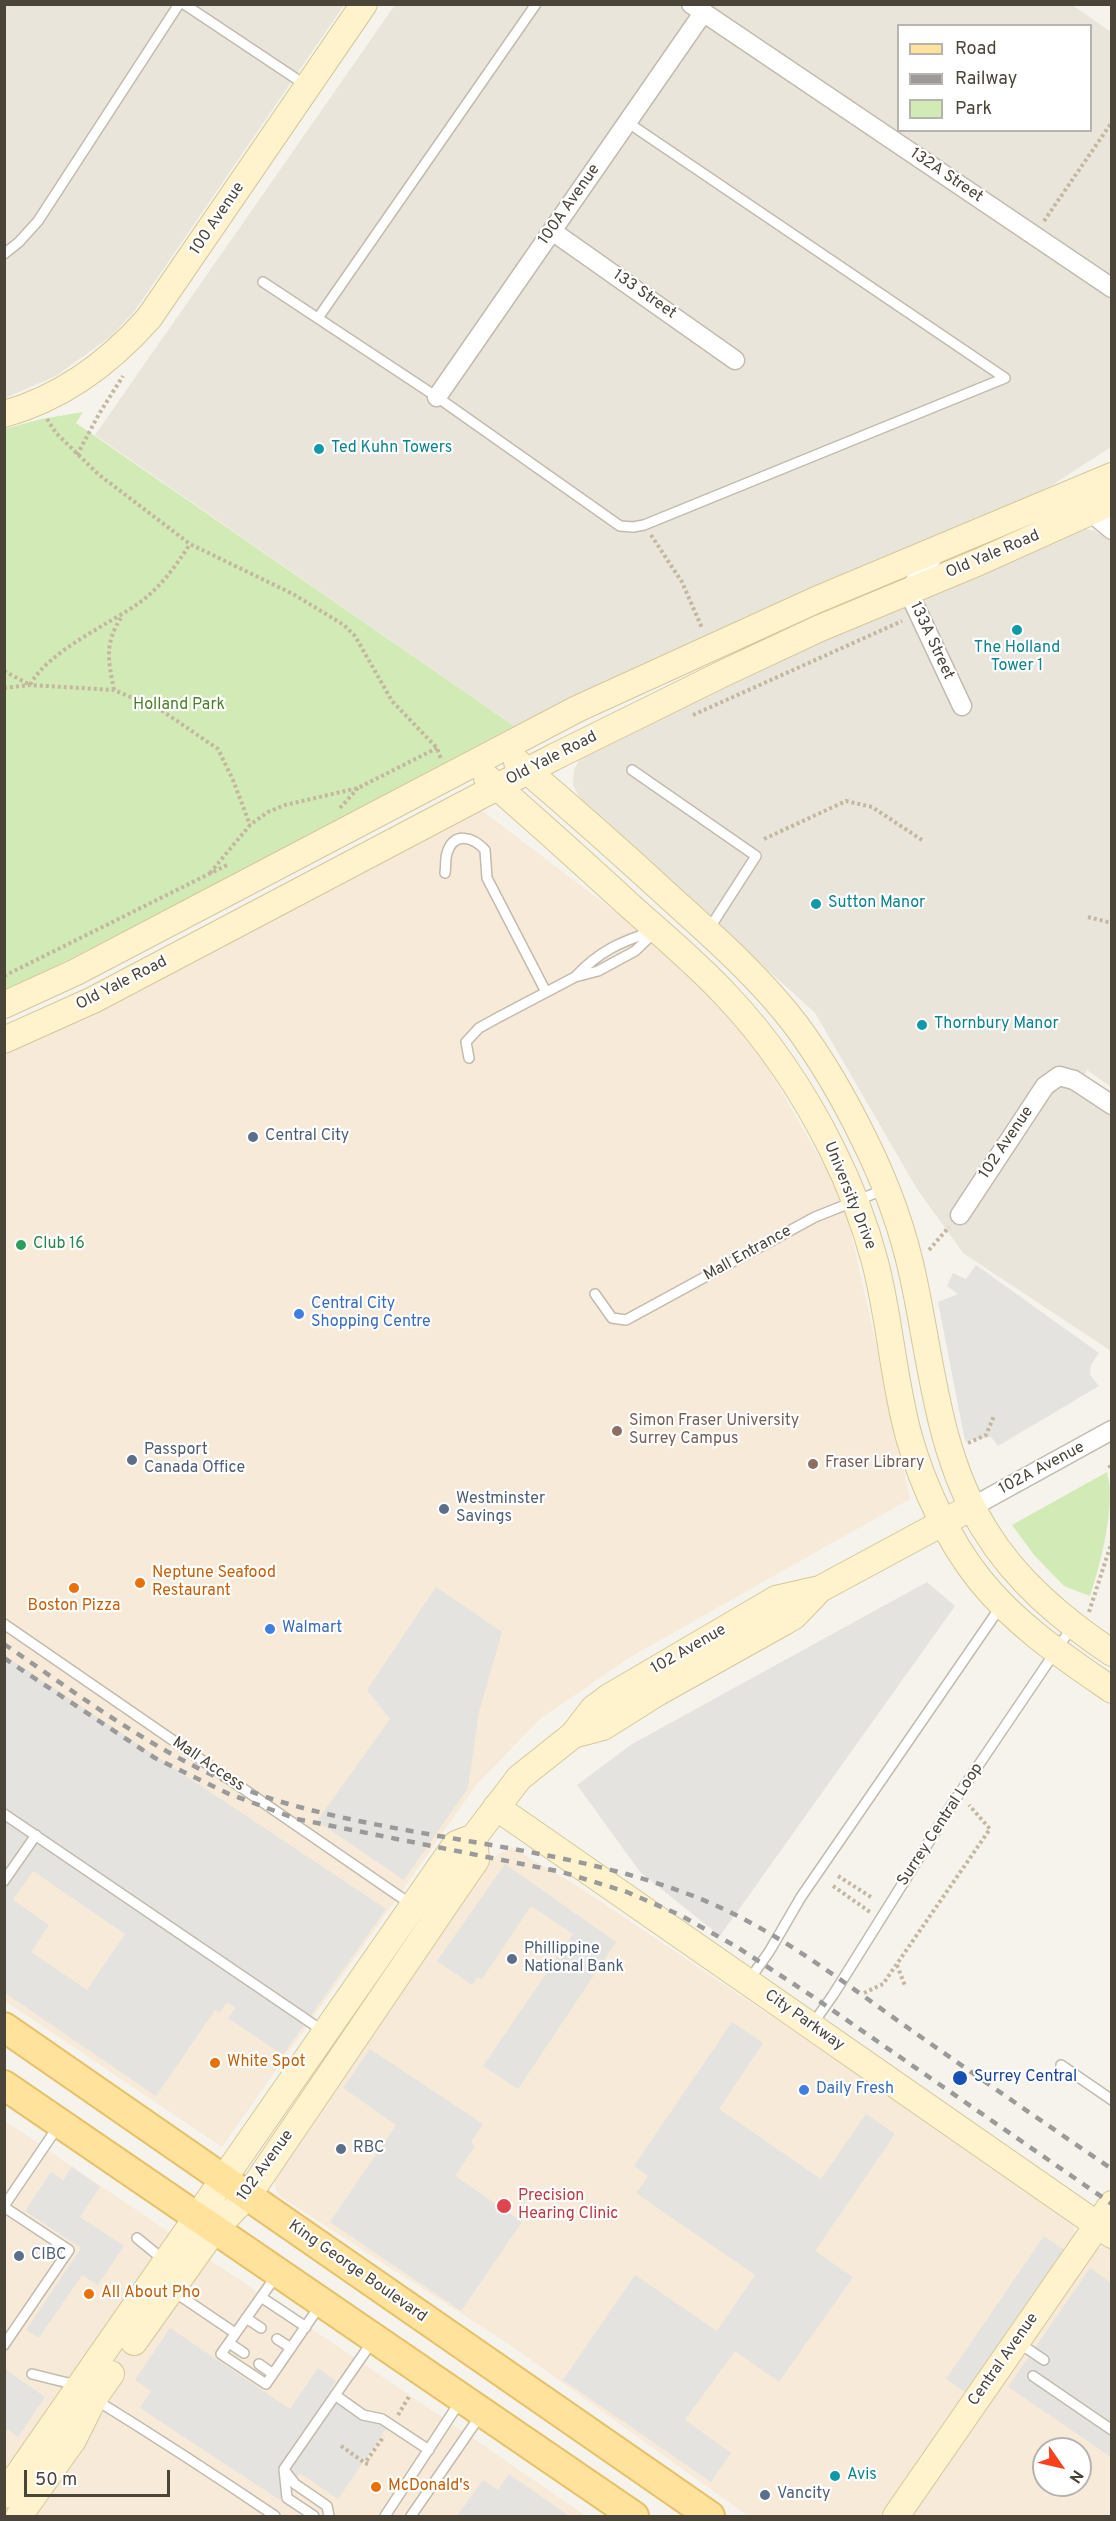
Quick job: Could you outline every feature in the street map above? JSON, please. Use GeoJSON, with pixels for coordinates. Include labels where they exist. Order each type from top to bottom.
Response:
{"type":"FeatureCollection","features":[{"type":"Feature","properties":{"kind":"main road","name":"100 Avenue"},"geometry":{"type":"LineString","coordinates":[[4,414],[44,412],[66,388],[109,358],[149,318],[364,4]]}},
{"type":"Feature","properties":{"kind":"main road","name":"Old Yale Road"},"geometry":{"type":"LineString","coordinates":[[14,1001],[76,972],[577,709],[710,647],[1112,476]]}},
{"type":"Feature","properties":{"kind":"main road","name":"Old Yale Road"},"geometry":{"type":"LineString","coordinates":[[4,1040],[31,1029],[199,945],[497,787],[722,674],[818,629],[1100,507]]}},
{"type":"Feature","properties":{"kind":"main road","name":"University Drive"},"geometry":{"type":"LineString","coordinates":[[501,748],[708,931],[756,978],[796,1026],[829,1075],[867,1145],[886,1189],[914,1279],[941,1426],[960,1481],[972,1507],[988,1536],[1047,1604],[1080,1621],[1112,1653]]}},
{"type":"Feature","properties":{"kind":"main road","name":"University Drive"},"geometry":{"type":"LineString","coordinates":[[471,764],[724,993],[761,1035],[801,1092],[841,1167],[855,1202],[882,1294],[909,1437],[916,1459],[955,1544],[979,1579],[1002,1605],[1055,1651],[1112,1690]]}},
{"type":"Feature","properties":{"kind":"main road"},"geometry":{"type":"LineString","coordinates":[[656,930],[698,946],[717,961],[756,978]]}},
{"type":"Feature","properties":{"kind":"main road"},"geometry":{"type":"LineString","coordinates":[[14,1001],[31,1029]]}},
{"type":"Feature","properties":{"kind":"main road","name":"102 Avenue"},"geometry":{"type":"LineString","coordinates":[[4,2495],[171,2290],[206,2224],[224,2179],[456,1845],[474,1837],[525,1772],[573,1735],[603,1727],[657,1693],[794,1616],[820,1589],[972,1507]]}},
{"type":"Feature","properties":{"kind":"main road","name":"City Parkway"},"geometry":{"type":"LineString","coordinates":[[496,1807],[1104,2230]]}},
{"type":"Feature","properties":{"kind":"main road","name":"102 Avenue"},"geometry":{"type":"LineString","coordinates":[[19,2517],[73,2440],[89,2390],[167,2263],[206,2224],[248,2195],[476,1860],[474,1837]]}},
{"type":"Feature","properties":{"kind":"main road","name":"King George Boulevard"},"geometry":{"type":"LineString","coordinates":[[4,2027],[710,2517]]}},
{"type":"Feature","properties":{"kind":"main road"},"geometry":{"type":"LineString","coordinates":[[4,2085],[206,2224],[269,2285],[314,2316],[374,2340],[634,2517]]}},
{"type":"Feature","properties":{"kind":"main road","name":"Central Avenue"},"geometry":{"type":"LineString","coordinates":[[896,2517],[1017,2342],[1104,2230],[1112,2204]]}},
{"type":"Feature","properties":{"kind":"street","name":"100A Avenue"},"geometry":{"type":"LineString","coordinates":[[437,397],[627,122],[697,9]]}},
{"type":"Feature","properties":{"kind":"street","name":"132A Street"},"geometry":{"type":"LineString","coordinates":[[697,9],[1112,288]]}},
{"type":"Feature","properties":{"kind":"street","name":"133 Street"},"geometry":{"type":"LineString","coordinates":[[552,231],[735,360]]}},
{"type":"Feature","properties":{"kind":"street"},"geometry":{"type":"LineString","coordinates":[[1072,494],[1100,507],[1112,530]]}},
{"type":"Feature","properties":{"kind":"street","name":"133A Street"},"geometry":{"type":"LineString","coordinates":[[939,549],[908,591],[962,706]]}},
{"type":"Feature","properties":{"kind":"street","name":"102 Avenue"},"geometry":{"type":"LineString","coordinates":[[960,1215],[1045,1086],[1059,1076],[1074,1080],[1112,1105]]}},
{"type":"Feature","properties":{"kind":"street","name":"102A Avenue"},"geometry":{"type":"LineString","coordinates":[[972,1507],[1112,1430]]}},
{"type":"Feature","properties":{"kind":"lane"},"geometry":{"type":"LineString","coordinates":[[4,254],[19,242],[38,221],[179,4]]}},
{"type":"Feature","properties":{"kind":"lane"},"geometry":{"type":"LineString","coordinates":[[184,4],[308,87]]}},
{"type":"Feature","properties":{"kind":"lane"},"geometry":{"type":"LineString","coordinates":[[318,318],[536,4]]}},
{"type":"Feature","properties":{"kind":"lane"},"geometry":{"type":"LineString","coordinates":[[263,282],[437,397],[620,526],[644,525],[1005,378],[627,122]]}},
{"type":"Feature","properties":{"kind":"lane"},"geometry":{"type":"LineString","coordinates":[[632,770],[756,856],[708,931]]}},
{"type":"Feature","properties":{"kind":"lane"},"geometry":{"type":"LineString","coordinates":[[445,873],[447,853],[454,842],[462,838],[470,838],[485,850],[487,878],[546,992]]}},
{"type":"Feature","properties":{"kind":"lane"},"geometry":{"type":"LineString","coordinates":[[469,1058],[466,1042],[479,1028],[575,977],[592,959],[628,939],[656,930]]}},
{"type":"Feature","properties":{"kind":"lane","name":"Mall Entrance"},"geometry":{"type":"LineString","coordinates":[[595,1294],[612,1318],[626,1320],[815,1217],[886,1189]]}},
{"type":"Feature","properties":{"kind":"lane"},"geometry":{"type":"LineString","coordinates":[[748,1982],[770,1952],[801,1897],[1002,1605]]}},
{"type":"Feature","properties":{"kind":"lane","name":"Surrey Central Loop"},"geometry":{"type":"LineString","coordinates":[[811,2026],[833,1995],[957,1797],[1055,1651],[1080,1621]]}},
{"type":"Feature","properties":{"kind":"lane","name":"Mall Access"},"geometry":{"type":"LineString","coordinates":[[4,1624],[412,1906]]}},
{"type":"Feature","properties":{"kind":"lane"},"geometry":{"type":"LineString","coordinates":[[4,1814],[325,2033]]}},
{"type":"Feature","properties":{"kind":"lane"},"geometry":{"type":"LineString","coordinates":[[4,1881],[36,1835]]}},
{"type":"Feature","properties":{"kind":"lane"},"geometry":{"type":"LineString","coordinates":[[1061,2066],[1112,2100]]}},
{"type":"Feature","properties":{"kind":"lane"},"geometry":{"type":"LineString","coordinates":[[4,2345],[69,2250],[4,2206],[60,2123]]}},
{"type":"Feature","properties":{"kind":"lane"},"geometry":{"type":"LineString","coordinates":[[137,2238],[167,2263]]}},
{"type":"Feature","properties":{"kind":"lane"},"geometry":{"type":"LineString","coordinates":[[269,2285],[221,2354],[266,2385],[314,2316]]}},
{"type":"Feature","properties":{"kind":"lane"},"geometry":{"type":"LineString","coordinates":[[171,2290],[235,2333]]}},
{"type":"Feature","properties":{"kind":"lane"},"geometry":{"type":"LineString","coordinates":[[246,2318],[261,2328]]}},
{"type":"Feature","properties":{"kind":"lane"},"geometry":{"type":"LineString","coordinates":[[277,2339],[291,2348]]}},
{"type":"Feature","properties":{"kind":"lane"},"geometry":{"type":"LineString","coordinates":[[314,2517],[287,2498],[284,2469],[374,2340]]}},
{"type":"Feature","properties":{"kind":"lane"},"geometry":{"type":"LineString","coordinates":[[1017,2342],[1044,2360]]}},
{"type":"Feature","properties":{"kind":"lane"},"geometry":{"type":"LineString","coordinates":[[229,2343],[244,2353]]}},
{"type":"Feature","properties":{"kind":"lane"},"geometry":{"type":"LineString","coordinates":[[259,2364],[273,2374]]}},
{"type":"Feature","properties":{"kind":"lane"},"geometry":{"type":"LineString","coordinates":[[32,2374],[89,2390],[133,2424],[160,2438],[275,2517]]}},
{"type":"Feature","properties":{"kind":"lane"},"geometry":{"type":"LineString","coordinates":[[1033,2376],[1112,2430]]}},
{"type":"Feature","properties":{"kind":"lane"},"geometry":{"type":"LineString","coordinates":[[335,2395],[363,2415],[382,2419],[429,2450]]}},
{"type":"Feature","properties":{"kind":"lane"},"geometry":{"type":"LineString","coordinates":[[385,2517],[429,2450],[471,2407]]}},
{"type":"Feature","properties":{"kind":"lane"},"geometry":{"type":"LineString","coordinates":[[411,2517],[471,2407]]}},
{"type":"Feature","properties":{"kind":"lane"},"geometry":{"type":"LineString","coordinates":[[284,2469],[295,2484],[327,2506],[329,2517]]}},
{"type":"Feature","properties":{"kind":"path"},"geometry":{"type":"LineString","coordinates":[[1034,235],[1112,122]]}},
{"type":"Feature","properties":{"kind":"path"},"geometry":{"type":"LineString","coordinates":[[77,456],[122,377]]}},
{"type":"Feature","properties":{"kind":"path"},"geometry":{"type":"LineString","coordinates":[[4,976],[209,874],[250,825],[285,805],[358,788],[437,748],[392,701],[356,636],[344,625],[292,594],[190,544],[117,490],[77,456],[44,412]]}},
{"type":"Feature","properties":{"kind":"path"},"geometry":{"type":"LineString","coordinates":[[644,525],[681,582],[710,647]]}},
{"type":"Feature","properties":{"kind":"path"},"geometry":{"type":"LineString","coordinates":[[30,685],[36,673],[76,642],[124,612],[159,586],[172,572],[190,544]]}},
{"type":"Feature","properties":{"kind":"path"},"geometry":{"type":"LineString","coordinates":[[114,690],[109,671],[108,648],[114,629],[124,612]]}},
{"type":"Feature","properties":{"kind":"path"},"geometry":{"type":"LineString","coordinates":[[687,718],[918,614]]}},
{"type":"Feature","properties":{"kind":"path"},"geometry":{"type":"LineString","coordinates":[[4,672],[30,685]]}},
{"type":"Feature","properties":{"kind":"path"},"geometry":{"type":"LineString","coordinates":[[4,688],[30,685],[114,690],[161,710],[218,750],[233,780],[250,825]]}},
{"type":"Feature","properties":{"kind":"path"},"geometry":{"type":"LineString","coordinates":[[764,839],[846,801],[872,807],[922,840]]}},
{"type":"Feature","properties":{"kind":"path"},"geometry":{"type":"LineString","coordinates":[[1088,917],[1112,923]]}},
{"type":"Feature","properties":{"kind":"path"},"geometry":{"type":"LineString","coordinates":[[925,1255],[960,1215]]}},
{"type":"Feature","properties":{"kind":"path"},"geometry":{"type":"LineString","coordinates":[[962,1446],[986,1435],[994,1416]]}},
{"type":"Feature","properties":{"kind":"path"},"geometry":{"type":"LineString","coordinates":[[1109,1465],[1112,1471]]}},
{"type":"Feature","properties":{"kind":"path"},"geometry":{"type":"LineString","coordinates":[[1080,1621],[1112,1542]]}},
{"type":"Feature","properties":{"kind":"path"},"geometry":{"type":"LineString","coordinates":[[864,1993],[883,1984],[990,1829],[969,1805]]}},
{"type":"Feature","properties":{"kind":"path"},"geometry":{"type":"LineString","coordinates":[[838,1876],[871,1897]]}},
{"type":"Feature","properties":{"kind":"path"},"geometry":{"type":"LineString","coordinates":[[833,1886],[870,1912]]}},
{"type":"Feature","properties":{"kind":"path"},"geometry":{"type":"LineString","coordinates":[[897,1965],[905,1986]]}},
{"type":"Feature","properties":{"kind":"path"},"geometry":{"type":"LineString","coordinates":[[341,2446],[366,2463]]}},
{"type":"Feature","properties":{"kind":"shaded area"},"geometry":{"type":"Polygon","coordinates":[[[1071,4],[1111,32],[1111,447],[1035,496],[805,592],[514,726],[95,435],[395,5],[1071,4]]]}},
{"type":"Feature","properties":{"kind":"shaded area"},"geometry":{"type":"Polygon","coordinates":[[[5,5],[344,5],[134,312],[110,337],[56,376],[5,398],[5,5]]]}},
{"type":"Feature","properties":{"kind":"shaded area"},"geometry":{"type":"Polygon","coordinates":[[[1078,527],[1095,531],[1111,541],[1111,1087],[1087,1070],[1077,1089],[1111,1113],[1111,1351],[963,1253],[917,1189],[815,1013],[581,800],[573,785],[574,770],[581,757],[875,611],[1078,527]]]}},
{"type":"Feature","properties":{"kind":"shaded area","name":"Central City Shopping Centre"},"geometry":{"type":"Polygon","coordinates":[[[480,809],[642,932],[741,1022],[829,1174],[849,1223],[910,1499],[632,1656],[540,1719],[477,1784],[222,2147],[5,2001],[4,1051],[480,809]]]}},
{"type":"Feature","properties":{"kind":"shaded area"},"geometry":{"type":"Polygon","coordinates":[[[976,1265],[1099,1353],[1091,1365],[1090,1375],[1099,1386],[998,1446],[991,1437],[965,1441],[938,1302],[958,1294],[947,1286],[953,1273],[966,1279],[976,1265]]]}},
{"type":"Feature","properties":{"kind":"shaded area"},"geometry":{"type":"Polygon","coordinates":[[[927,1582],[955,1606],[720,1936],[640,1872],[577,1785],[632,1744],[927,1582]]]}},
{"type":"Feature","properties":{"kind":"shaded area"},"geometry":{"type":"Polygon","coordinates":[[[436,1587],[502,1632],[479,1712],[468,1788],[404,1880],[317,1821],[390,1719],[367,1690],[436,1587]]]}},
{"type":"Feature","properties":{"kind":"shaded area"},"geometry":{"type":"Polygon","coordinates":[[[4,1655],[386,1909],[283,2055],[228,2018],[235,2008],[227,2002],[220,2012],[215,2010],[156,2096],[5,1993],[4,1655]],[[33,1871],[13,1900],[49,1925],[31,1952],[87,1990],[125,1934],[33,1871]]]}},
{"type":"Feature","properties":{"kind":"shaded area"},"geometry":{"type":"Polygon","coordinates":[[[511,1847],[582,1889],[1065,2214],[1073,2223],[1075,2235],[889,2516],[748,2516],[510,2345],[281,2197],[276,2190],[274,2178],[483,1864],[511,1847]]]}},
{"type":"Feature","properties":{"kind":"shaded area"},"geometry":{"type":"Polygon","coordinates":[[[505,1864],[616,1942],[518,2089],[483,2066],[573,1934],[531,1906],[482,1979],[478,1977],[472,1985],[437,1961],[505,1864]]]}},
{"type":"Feature","properties":{"kind":"shaded area"},"geometry":{"type":"Polygon","coordinates":[[[732,2022],[763,2043],[719,2109],[821,2179],[866,2114],[895,2134],[815,2251],[853,2277],[779,2382],[735,2351],[685,2420],[731,2453],[711,2482],[563,2380],[635,2275],[717,2331],[755,2275],[636,2193],[648,2176],[634,2166],[732,2022]]]}},
{"type":"Feature","properties":{"kind":"shaded area"},"geometry":{"type":"Polygon","coordinates":[[[370,2049],[483,2124],[471,2142],[475,2146],[455,2176],[522,2222],[461,2311],[330,2222],[396,2125],[343,2088],[370,2049]]]}},
{"type":"Feature","properties":{"kind":"shaded area"},"geometry":{"type":"Polygon","coordinates":[[[5,2121],[586,2516],[32,2516],[115,2393],[81,2372],[5,2478],[5,2121]]]}},
{"type":"Feature","properties":{"kind":"shaded area"},"geometry":{"type":"Polygon","coordinates":[[[72,2167],[100,2187],[80,2217],[124,2246],[98,2285],[82,2275],[39,2338],[26,2330],[81,2248],[25,2211],[51,2172],[63,2180],[72,2167]]]}},
{"type":"Feature","properties":{"kind":"shaded area"},"geometry":{"type":"Polygon","coordinates":[[[1044,2236],[1066,2251],[968,2394],[946,2379],[1044,2236]]]}},
{"type":"Feature","properties":{"kind":"shaded area"},"geometry":{"type":"Polygon","coordinates":[[[1102,2247],[1111,2248],[1111,2516],[907,2516],[1094,2250],[1102,2247]]]}},
{"type":"Feature","properties":{"kind":"shaded area"},"geometry":{"type":"Polygon","coordinates":[[[1090,2268],[1111,2283],[1111,2457],[1092,2444],[1092,2437],[1082,2437],[1008,2387],[1090,2268]]]}},
{"type":"Feature","properties":{"kind":"shaded area"},"geometry":{"type":"Polygon","coordinates":[[[170,2328],[290,2409],[318,2368],[336,2381],[327,2395],[363,2420],[388,2426],[338,2499],[300,2473],[280,2500],[140,2408],[151,2391],[135,2380],[170,2328]]]}},
{"type":"Feature","properties":{"kind":"shaded area"},"geometry":{"type":"Polygon","coordinates":[[[5,2369],[45,2397],[18,2437],[5,2428],[5,2369]]]}},
{"type":"Feature","properties":{"kind":"shaded area"},"geometry":{"type":"Polygon","coordinates":[[[509,2474],[569,2516],[457,2516],[483,2480],[498,2490],[509,2474]]]}},
{"type":"Feature","properties":{"kind":"green space","name":"Holland Park"},"geometry":{"type":"Polygon","coordinates":[[[83,412],[76,423],[514,726],[172,907],[5,992],[5,429],[41,419],[83,412]]]}},
{"type":"Feature","properties":{"kind":"green space"},"geometry":{"type":"Polygon","coordinates":[[[1107,1472],[1110,1501],[1106,1534],[1090,1596],[1064,1586],[1034,1555],[1012,1525],[1107,1472]]]}},
{"type":"Feature","properties":{"kind":"railway"},"geometry":{"type":"LineString","coordinates":[[4,1644],[107,1714],[177,1757],[252,1792],[341,1817],[591,1865],[640,1878],[717,1906],[799,1951],[1112,2169]]}},
{"type":"Feature","properties":{"kind":"railway"},"geometry":{"type":"LineString","coordinates":[[4,1658],[155,1758],[229,1794],[297,1819],[562,1872],[627,1892],[680,1915],[737,1947],[812,1996],[1112,2204]]}},
{"type":"Feature","properties":{"kind":"place","name":"Ted Kuhn Towers"},"geometry":{"type":"Point","coordinates":[319,449]}},
{"type":"Feature","properties":{"kind":"place","name":"The Holland Tower 1"},"geometry":{"type":"Point","coordinates":[1017,630]}},
{"type":"Feature","properties":{"kind":"place","name":"Sutton Manor"},"geometry":{"type":"Point","coordinates":[816,904]}},
{"type":"Feature","properties":{"kind":"place","name":"Thornbury Manor"},"geometry":{"type":"Point","coordinates":[922,1025]}},
{"type":"Feature","properties":{"kind":"place","name":"Central City"},"geometry":{"type":"Point","coordinates":[253,1137]}},
{"type":"Feature","properties":{"kind":"place","name":"Club 16"},"geometry":{"type":"Point","coordinates":[21,1245]}},
{"type":"Feature","properties":{"kind":"place","name":"Central City Shopping Centre"},"geometry":{"type":"Point","coordinates":[299,1314]}},
{"type":"Feature","properties":{"kind":"place","name":"Simon Fraser University Surrey Campus"},"geometry":{"type":"Point","coordinates":[617,1431]}},
{"type":"Feature","properties":{"kind":"place","name":"Passport Canada Office"},"geometry":{"type":"Point","coordinates":[132,1460]}},
{"type":"Feature","properties":{"kind":"place","name":"Fraser Library"},"geometry":{"type":"Point","coordinates":[813,1464]}},
{"type":"Feature","properties":{"kind":"place","name":"Westminster Savings"},"geometry":{"type":"Point","coordinates":[444,1509]}},
{"type":"Feature","properties":{"kind":"place","name":"Neptune Seafood Restaurant"},"geometry":{"type":"Point","coordinates":[140,1583]}},
{"type":"Feature","properties":{"kind":"place","name":"Boston Pizza"},"geometry":{"type":"Point","coordinates":[74,1588]}},
{"type":"Feature","properties":{"kind":"place","name":"Walmart"},"geometry":{"type":"Point","coordinates":[270,1629]}},
{"type":"Feature","properties":{"kind":"place","name":"Phillippine National Bank"},"geometry":{"type":"Point","coordinates":[512,1959]}},
{"type":"Feature","properties":{"kind":"place","name":"White Spot"},"geometry":{"type":"Point","coordinates":[215,2063]}},
{"type":"Feature","properties":{"kind":"place","name":"Surrey Central"},"geometry":{"type":"Point","coordinates":[960,2078]}},
{"type":"Feature","properties":{"kind":"place","name":"Daily Fresh"},"geometry":{"type":"Point","coordinates":[804,2090]}},
{"type":"Feature","properties":{"kind":"place","name":"RBC"},"geometry":{"type":"Point","coordinates":[341,2149]}},
{"type":"Feature","properties":{"kind":"place","name":"Precision Hearing Clinic"},"geometry":{"type":"Point","coordinates":[504,2206]}},
{"type":"Feature","properties":{"kind":"place","name":"CIBC"},"geometry":{"type":"Point","coordinates":[19,2256]}},
{"type":"Feature","properties":{"kind":"place","name":"All About Pho"},"geometry":{"type":"Point","coordinates":[89,2294]}},
{"type":"Feature","properties":{"kind":"place","name":"Avis"},"geometry":{"type":"Point","coordinates":[835,2476]}},
{"type":"Feature","properties":{"kind":"place","name":"McDonald's"},"geometry":{"type":"Point","coordinates":[376,2487]}},
{"type":"Feature","properties":{"kind":"place","name":"Vancity"},"geometry":{"type":"Point","coordinates":[765,2495]}}]}
